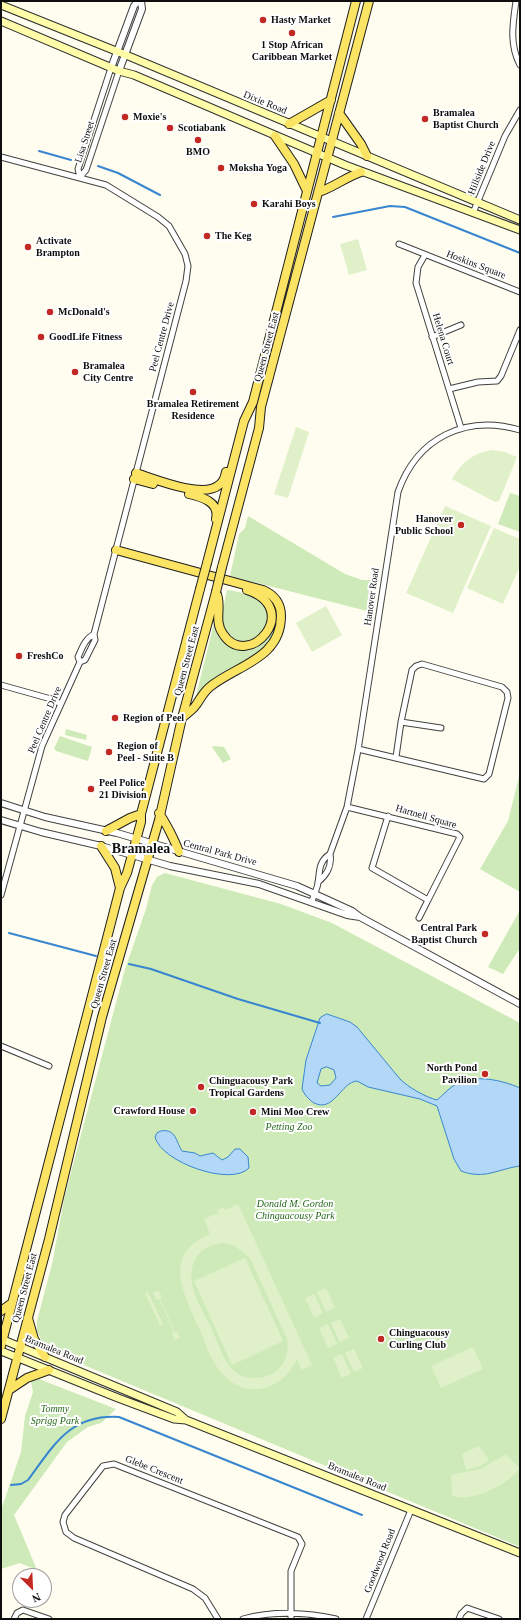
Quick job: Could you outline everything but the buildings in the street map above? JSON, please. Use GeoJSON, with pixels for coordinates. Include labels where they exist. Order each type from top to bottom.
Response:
{"type":"FeatureCollection","features":[{"type":"Feature","properties":{"kind":"main road","name":"Queen Street East"},"geometry":{"type":"LineString","coordinates":[[2,1342],[120,888],[132,855],[141,814],[244,421],[253,402],[356,1]]}},
{"type":"Feature","properties":{"kind":"main road","name":"Queen Street East"},"geometry":{"type":"LineString","coordinates":[[1,1419],[28,1317],[103,1013],[159,820],[159,813],[182,718],[260,428],[261,407],[369,1]]}},
{"type":"Feature","properties":{"kind":"main road","name":"Dixie Road"},"geometry":{"type":"LineString","coordinates":[[1,5],[126,55],[520,220]]}},
{"type":"Feature","properties":{"kind":"main road"},"geometry":{"type":"LineString","coordinates":[[1,21],[111,68],[134,75],[361,172],[520,230]]}},
{"type":"Feature","properties":{"kind":"main road"},"geometry":{"type":"LineString","coordinates":[[289,124],[331,100]]}},
{"type":"Feature","properties":{"kind":"main road"},"geometry":{"type":"LineString","coordinates":[[339,113],[361,144],[367,156]]}},
{"type":"Feature","properties":{"kind":"main road"},"geometry":{"type":"LineString","coordinates":[[275,136],[294,164],[307,191]]}},
{"type":"Feature","properties":{"kind":"main road"},"geometry":{"type":"LineString","coordinates":[[319,192],[333,187],[343,180],[361,172]]}},
{"type":"Feature","properties":{"kind":"main road"},"geometry":{"type":"LineString","coordinates":[[135,476],[202,491],[216,488],[223,480],[236,431],[244,421]]}},
{"type":"Feature","properties":{"kind":"main road"},"geometry":{"type":"LineString","coordinates":[[135,476],[199,496],[211,502],[217,516],[210,542],[211,548]]}},
{"type":"Feature","properties":{"kind":"main road"},"geometry":{"type":"LineString","coordinates":[[115,553],[255,593],[263,598],[271,611],[271,624],[266,634],[257,641],[248,645],[236,644],[227,639],[218,624],[217,612],[220,600],[216,592]]}},
{"type":"Feature","properties":{"kind":"main road"},"geometry":{"type":"LineString","coordinates":[[115,553],[263,590],[274,596],[280,607],[280,626],[269,649],[254,661],[211,685],[201,696],[195,706],[182,718]]}},
{"type":"Feature","properties":{"kind":"main road"},"geometry":{"type":"LineString","coordinates":[[159,813],[168,832],[175,840],[178,852]]}},
{"type":"Feature","properties":{"kind":"main road"},"geometry":{"type":"LineString","coordinates":[[106,831],[130,818],[141,814]]}},
{"type":"Feature","properties":{"kind":"main road"},"geometry":{"type":"LineString","coordinates":[[101,846],[115,868],[120,888]]}},
{"type":"Feature","properties":{"kind":"main road"},"geometry":{"type":"LineString","coordinates":[[1,1311],[12,1303]]}},
{"type":"Feature","properties":{"kind":"main road"},"geometry":{"type":"LineString","coordinates":[[28,1317],[34,1339],[45,1357]]}},
{"type":"Feature","properties":{"kind":"main road","name":"Bramalea Road"},"geometry":{"type":"LineString","coordinates":[[2,1342],[20,1347],[177,1412],[186,1420]]}},
{"type":"Feature","properties":{"kind":"main road","name":"Bramalea Road"},"geometry":{"type":"LineString","coordinates":[[1,1351],[174,1419],[186,1420],[520,1553]]}},
{"type":"Feature","properties":{"kind":"main road"},"geometry":{"type":"LineString","coordinates":[[9,1390],[27,1378],[49,1370]]}},
{"type":"Feature","properties":{"kind":"street","name":"Lisa Street"},"geometry":{"type":"LineString","coordinates":[[140,1],[142,9],[119,71],[86,170],[80,177],[78,169],[111,68],[134,6],[140,1]]}},
{"type":"Feature","properties":{"kind":"street"},"geometry":{"type":"LineString","coordinates":[[516,1],[512,35],[520,65]]}},
{"type":"Feature","properties":{"kind":"street","name":"Hillside Drive"},"geometry":{"type":"LineString","coordinates":[[473,213],[505,136],[520,110]]}},
{"type":"Feature","properties":{"kind":"street","name":"Peel Centre Drive"},"geometry":{"type":"LineString","coordinates":[[1,157],[106,185],[167,224],[177,238],[188,260],[186,280],[94,634],[94,640],[84,660],[80,662],[42,746],[1,896]]}},
{"type":"Feature","properties":{"kind":"street"},"geometry":{"type":"LineString","coordinates":[[399,244],[426,255]]}},
{"type":"Feature","properties":{"kind":"street","name":"Hoskins Square"},"geometry":{"type":"LineString","coordinates":[[426,255],[520,292]]}},
{"type":"Feature","properties":{"kind":"street","name":"Helena Court"},"geometry":{"type":"LineString","coordinates":[[426,255],[418,267],[416,283],[461,428]]}},
{"type":"Feature","properties":{"kind":"street"},"geometry":{"type":"LineString","coordinates":[[432,337],[461,325]]}},
{"type":"Feature","properties":{"kind":"street"},"geometry":{"type":"LineString","coordinates":[[448,388],[478,382],[497,381],[501,376],[520,330]]}},
{"type":"Feature","properties":{"kind":"street","name":"Hanover Road"},"geometry":{"type":"LineString","coordinates":[[312,901],[318,882],[325,877],[331,862],[330,854],[347,806],[358,749],[398,492],[408,470],[424,450],[436,440],[461,428],[492,424],[520,430]]}},
{"type":"Feature","properties":{"kind":"street"},"geometry":{"type":"LineString","coordinates":[[358,749],[484,779],[489,774],[508,698],[507,692],[502,687],[422,664],[416,666],[412,670],[401,722],[396,757]]}},
{"type":"Feature","properties":{"kind":"street"},"geometry":{"type":"LineString","coordinates":[[1,685],[51,698],[61,704]]}},
{"type":"Feature","properties":{"kind":"street"},"geometry":{"type":"LineString","coordinates":[[401,722],[441,728]]}},
{"type":"Feature","properties":{"kind":"street","name":"Central Park Drive"},"geometry":{"type":"LineString","coordinates":[[1,803],[136,839],[297,886],[352,911],[360,918],[520,1004]]}},
{"type":"Feature","properties":{"kind":"street","name":"Hartnell Square"},"geometry":{"type":"LineString","coordinates":[[347,806],[457,834],[460,837],[419,918]]}},
{"type":"Feature","properties":{"kind":"street","name":"Hartnell Square"},"geometry":{"type":"LineString","coordinates":[[388,816],[372,868],[428,900]]}},
{"type":"Feature","properties":{"kind":"street","name":"Central Park Drive"},"geometry":{"type":"LineString","coordinates":[[1,820],[170,866],[259,884],[312,901],[347,915],[360,918]]}},
{"type":"Feature","properties":{"kind":"street"},"geometry":{"type":"LineString","coordinates":[[1,1046],[49,1066]]}},
{"type":"Feature","properties":{"kind":"street","name":"Glebe Crescent"},"geometry":{"type":"LineString","coordinates":[[218,1619],[206,1600],[195,1590],[74,1538],[66,1532],[62,1522],[65,1515],[103,1466],[114,1464],[298,1537],[302,1544],[291,1571],[292,1616]]}},
{"type":"Feature","properties":{"kind":"street","name":"Goodwood Road"},"geometry":{"type":"LineString","coordinates":[[366,1619],[411,1510]]}},
{"type":"Feature","properties":{"kind":"street"},"geometry":{"type":"LineString","coordinates":[[459,1619],[461,1614],[467,1608],[499,1619]]}},
{"type":"Feature","properties":{"kind":"street"},"geometry":{"type":"LineString","coordinates":[[14,1619],[17,1613],[23,1610],[49,1619]]}},
{"type":"Feature","properties":{"kind":"street"},"geometry":{"type":"LineString","coordinates":[[243,1619],[263,1615],[316,1615],[336,1619]]}},
{"type":"Feature","properties":{"kind":"green space"},"geometry":{"type":"Polygon","coordinates":[[[358,239],[367,270],[349,275],[340,244],[358,239]]]}},
{"type":"Feature","properties":{"kind":"green space"},"geometry":{"type":"Polygon","coordinates":[[[296,427],[309,432],[288,498],[274,494],[296,427]]]}},
{"type":"Feature","properties":{"kind":"green space"},"geometry":{"type":"Polygon","coordinates":[[[491,450],[505,452],[517,457],[499,501],[495,502],[452,479],[464,463],[473,456],[491,450]]]}},
{"type":"Feature","properties":{"kind":"green space"},"geometry":{"type":"Polygon","coordinates":[[[510,493],[520,496],[520,532],[498,524],[510,493]]]}},
{"type":"Feature","properties":{"kind":"green space"},"geometry":{"type":"Polygon","coordinates":[[[445,506],[491,526],[453,613],[406,593],[445,506]]]}},
{"type":"Feature","properties":{"kind":"green space"},"geometry":{"type":"Polygon","coordinates":[[[248,516],[345,574],[362,580],[373,580],[367,611],[230,576],[239,534],[245,528],[248,516]]]}},
{"type":"Feature","properties":{"kind":"green space"},"geometry":{"type":"Polygon","coordinates":[[[494,528],[520,539],[520,566],[503,604],[467,588],[494,528]]]}},
{"type":"Feature","properties":{"kind":"green space"},"geometry":{"type":"Polygon","coordinates":[[[227,590],[251,596],[265,605],[268,611],[269,619],[265,630],[249,642],[230,637],[225,631],[223,625],[223,608],[227,590]]]}},
{"type":"Feature","properties":{"kind":"green space"},"geometry":{"type":"Polygon","coordinates":[[[264,594],[276,607],[278,616],[273,636],[264,650],[209,683],[196,696],[214,623],[218,637],[235,650],[252,649],[262,644],[268,638],[274,624],[274,616],[273,609],[264,594]]]}},
{"type":"Feature","properties":{"kind":"green space"},"geometry":{"type":"Polygon","coordinates":[[[326,606],[342,635],[312,652],[296,623],[326,606]]]}},
{"type":"Feature","properties":{"kind":"green space"},"geometry":{"type":"Polygon","coordinates":[[[66,729],[87,735],[86,740],[65,735],[66,729]]]}},
{"type":"Feature","properties":{"kind":"green space"},"geometry":{"type":"Polygon","coordinates":[[[60,736],[92,747],[88,761],[56,751],[54,748],[60,736]]]}},
{"type":"Feature","properties":{"kind":"green space"},"geometry":{"type":"Polygon","coordinates":[[[212,747],[224,747],[231,759],[223,763],[212,747]]]}},
{"type":"Feature","properties":{"kind":"green space"},"geometry":{"type":"Polygon","coordinates":[[[520,773],[520,892],[480,869],[508,821],[520,773]]]}},
{"type":"Feature","properties":{"kind":"green space","name":"Donald M. Gordon Chinguacousy Park"},"geometry":{"type":"Polygon","coordinates":[[[165,873],[281,904],[332,923],[520,1023],[520,1547],[55,1353],[40,1342],[42,1341],[37,1331],[37,1321],[52,1264],[65,1195],[125,969],[146,909],[152,885],[157,877],[165,873]]]}},
{"type":"Feature","properties":{"kind":"green space"},"geometry":{"type":"Polygon","coordinates":[[[520,910],[520,948],[503,974],[488,967],[520,910]]]}},
{"type":"Feature","properties":{"kind":"green space"},"geometry":{"type":"Polygon","coordinates":[[[238,1204],[312,1365],[302,1370],[297,1359],[291,1370],[282,1379],[273,1385],[262,1388],[251,1389],[241,1387],[230,1381],[217,1367],[208,1350],[187,1300],[180,1275],[181,1263],[186,1252],[195,1242],[210,1234],[204,1219],[218,1213],[217,1210],[223,1207],[225,1210],[238,1204]],[[219,1243],[209,1246],[203,1250],[197,1256],[193,1265],[191,1275],[192,1284],[222,1354],[233,1370],[242,1376],[252,1378],[267,1376],[275,1372],[282,1365],[288,1349],[287,1339],[250,1258],[235,1246],[219,1243]]]}},
{"type":"Feature","properties":{"kind":"green space"},"geometry":{"type":"Polygon","coordinates":[[[245,1258],[283,1341],[232,1365],[194,1281],[245,1258]]]}},
{"type":"Feature","properties":{"kind":"green space"},"geometry":{"type":"Polygon","coordinates":[[[326,1288],[335,1308],[326,1312],[317,1292],[326,1288]]]}},
{"type":"Feature","properties":{"kind":"green space"},"geometry":{"type":"Polygon","coordinates":[[[158,1290],[162,1297],[160,1299],[175,1332],[177,1331],[180,1338],[175,1340],[172,1334],[174,1332],[159,1299],[156,1300],[153,1293],[158,1290]]]}},
{"type":"Feature","properties":{"kind":"green space"},"geometry":{"type":"Polygon","coordinates":[[[148,1292],[163,1324],[160,1325],[145,1293],[148,1292]]]}},
{"type":"Feature","properties":{"kind":"green space"},"geometry":{"type":"Polygon","coordinates":[[[314,1294],[323,1313],[314,1318],[305,1298],[314,1294]]]}},
{"type":"Feature","properties":{"kind":"green space"},"geometry":{"type":"Polygon","coordinates":[[[340,1319],[349,1338],[340,1342],[331,1323],[340,1319]]]}},
{"type":"Feature","properties":{"kind":"green space"},"geometry":{"type":"Polygon","coordinates":[[[328,1324],[337,1344],[328,1348],[319,1328],[328,1324]]]}},
{"type":"Feature","properties":{"kind":"green space"},"geometry":{"type":"Polygon","coordinates":[[[473,1347],[483,1369],[441,1388],[431,1366],[473,1347]]]}},
{"type":"Feature","properties":{"kind":"green space"},"geometry":{"type":"Polygon","coordinates":[[[354,1349],[363,1368],[354,1372],[345,1353],[354,1349]]]}},
{"type":"Feature","properties":{"kind":"green space"},"geometry":{"type":"Polygon","coordinates":[[[342,1354],[351,1374],[342,1378],[333,1358],[342,1354]]]}},
{"type":"Feature","properties":{"kind":"green space","name":"Tommy Sprigg Park"},"geometry":{"type":"Polygon","coordinates":[[[39,1379],[116,1409],[101,1423],[88,1427],[67,1442],[14,1515],[36,1568],[20,1563],[1,1569],[1,1510],[21,1452],[25,1416],[33,1392],[31,1382],[39,1379]]]}},
{"type":"Feature","properties":{"kind":"green space"},"geometry":{"type":"Polygon","coordinates":[[[479,1446],[488,1458],[488,1461],[478,1467],[466,1470],[462,1454],[479,1446]]]}},
{"type":"Feature","properties":{"kind":"green space"},"geometry":{"type":"Polygon","coordinates":[[[506,1454],[519,1468],[508,1480],[499,1486],[478,1495],[459,1497],[452,1495],[451,1475],[481,1469],[506,1454]]]}},
{"type":"Feature","properties":{"kind":"water"},"geometry":{"type":"Polygon","coordinates":[[[327,1014],[350,1022],[357,1027],[400,1079],[407,1085],[432,1099],[437,1100],[456,1084],[471,1079],[488,1079],[520,1088],[520,1166],[484,1174],[461,1171],[454,1159],[437,1106],[420,1099],[368,1087],[357,1081],[346,1086],[332,1101],[327,1104],[321,1105],[312,1102],[302,1089],[306,1060],[320,1018],[327,1014]],[[327,1067],[321,1069],[317,1083],[321,1086],[330,1085],[336,1078],[334,1070],[327,1067]]]}},
{"type":"Feature","properties":{"kind":"water"},"geometry":{"type":"Polygon","coordinates":[[[161,1131],[170,1132],[173,1134],[182,1151],[195,1153],[200,1156],[213,1153],[222,1160],[228,1157],[235,1149],[240,1149],[248,1157],[249,1168],[240,1173],[228,1175],[198,1169],[183,1163],[170,1155],[160,1146],[155,1137],[157,1133],[161,1131]]]}},
{"type":"Feature","properties":{"kind":"waterway"},"geometry":{"type":"LineString","coordinates":[[39,151],[71,160]]}},
{"type":"Feature","properties":{"kind":"waterway"},"geometry":{"type":"LineString","coordinates":[[98,166],[118,173],[160,195]]}},
{"type":"Feature","properties":{"kind":"waterway"},"geometry":{"type":"LineString","coordinates":[[333,217],[390,206],[405,207],[520,253]]}},
{"type":"Feature","properties":{"kind":"waterway"},"geometry":{"type":"LineString","coordinates":[[9,933],[96,956]]}},
{"type":"Feature","properties":{"kind":"waterway"},"geometry":{"type":"LineString","coordinates":[[129,964],[151,969],[238,999],[320,1023]]}},
{"type":"Feature","properties":{"kind":"waterway"},"geometry":{"type":"LineString","coordinates":[[11,1485],[21,1484],[28,1480],[55,1444],[76,1426],[102,1417],[119,1417],[362,1515]]}},
{"type":"Feature","properties":{"kind":"place","name":"Hasty Market"},"geometry":{"type":"Point","coordinates":[263,20]}},
{"type":"Feature","properties":{"kind":"place","name":"1 Stop African Caribbean Market"},"geometry":{"type":"Point","coordinates":[292,33]}},
{"type":"Feature","properties":{"kind":"place","name":"Moxie's"},"geometry":{"type":"Point","coordinates":[125,117]}},
{"type":"Feature","properties":{"kind":"place","name":"Bramalea Baptist Church"},"geometry":{"type":"Point","coordinates":[425,119]}},
{"type":"Feature","properties":{"kind":"place","name":"Scotiabank"},"geometry":{"type":"Point","coordinates":[170,128]}},
{"type":"Feature","properties":{"kind":"place","name":"BMO"},"geometry":{"type":"Point","coordinates":[198,140]}},
{"type":"Feature","properties":{"kind":"place","name":"Moksha Yoga"},"geometry":{"type":"Point","coordinates":[221,168]}},
{"type":"Feature","properties":{"kind":"place","name":"Karahi Boys"},"geometry":{"type":"Point","coordinates":[254,204]}},
{"type":"Feature","properties":{"kind":"place","name":"The Keg"},"geometry":{"type":"Point","coordinates":[207,236]}},
{"type":"Feature","properties":{"kind":"place","name":"Activate Brampton"},"geometry":{"type":"Point","coordinates":[28,247]}},
{"type":"Feature","properties":{"kind":"place","name":"McDonald's"},"geometry":{"type":"Point","coordinates":[50,312]}},
{"type":"Feature","properties":{"kind":"place","name":"GoodLife Fitness"},"geometry":{"type":"Point","coordinates":[41,337]}},
{"type":"Feature","properties":{"kind":"place","name":"Bramalea City Centre"},"geometry":{"type":"Point","coordinates":[75,372]}},
{"type":"Feature","properties":{"kind":"place","name":"Bramalea Retirement Residence"},"geometry":{"type":"Point","coordinates":[193,392]}},
{"type":"Feature","properties":{"kind":"place","name":"Hanover Public School"},"geometry":{"type":"Point","coordinates":[461,525]}},
{"type":"Feature","properties":{"kind":"place","name":"FreshCo"},"geometry":{"type":"Point","coordinates":[19,656]}},
{"type":"Feature","properties":{"kind":"place","name":"Region of Peel"},"geometry":{"type":"Point","coordinates":[115,718]}},
{"type":"Feature","properties":{"kind":"place","name":"Region of Peel - Suite B"},"geometry":{"type":"Point","coordinates":[109,752]}},
{"type":"Feature","properties":{"kind":"place","name":"Peel Police 21 Division"},"geometry":{"type":"Point","coordinates":[91,789]}},
{"type":"Feature","properties":{"kind":"place","name":"Central Park Baptist Church"},"geometry":{"type":"Point","coordinates":[485,934]}},
{"type":"Feature","properties":{"kind":"place","name":"North Pond Pavilion"},"geometry":{"type":"Point","coordinates":[485,1074]}},
{"type":"Feature","properties":{"kind":"place","name":"Chinguacousy Park Tropical Gardens"},"geometry":{"type":"Point","coordinates":[201,1087]}},
{"type":"Feature","properties":{"kind":"place","name":"Crawford House"},"geometry":{"type":"Point","coordinates":[193,1111]}},
{"type":"Feature","properties":{"kind":"place","name":"Mini Moo Crew"},"geometry":{"type":"Point","coordinates":[253,1112]}},
{"type":"Feature","properties":{"kind":"place","name":"Chinguacousy Curling Club"},"geometry":{"type":"Point","coordinates":[381,1339]}},
{"type":"Feature","properties":{"kind":"district","name":"Bramalea"},"geometry":{"type":"Point","coordinates":[141,849]}},
{"type":"Feature","properties":{"kind":"park label","name":"Petting Zoo"},"geometry":{"type":"Point","coordinates":[289,1127]}}]}
